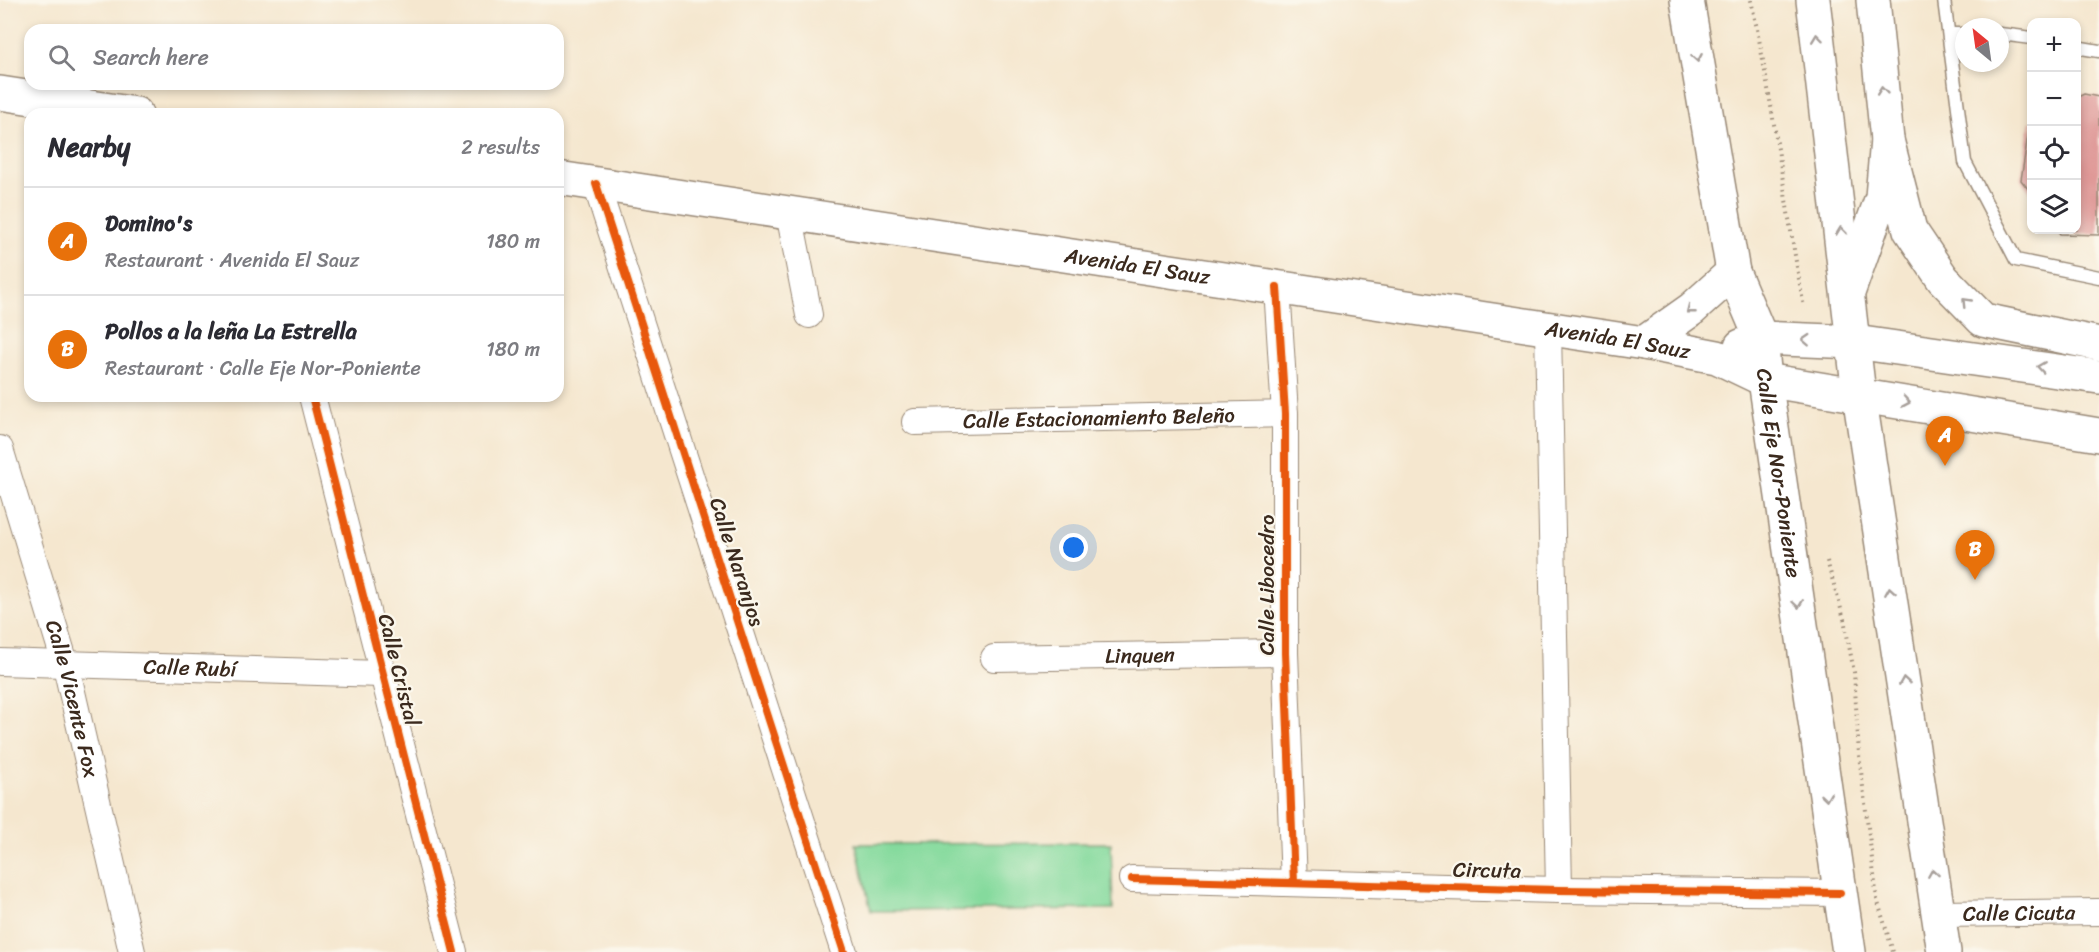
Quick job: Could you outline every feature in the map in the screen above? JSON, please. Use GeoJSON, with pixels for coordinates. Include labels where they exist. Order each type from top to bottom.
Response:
{"type":"FeatureCollection","features":[{"type":"Feature","properties":{"kind":"main road","name":"Calle Eje Nor-Poniente"},"geometry":{"type":"LineString","coordinates":[[1687,0],[1733,272],[1761,338],[1765,380],[1849,952]]}},
{"type":"Feature","properties":{"kind":"main road"},"geometry":{"type":"LineString","coordinates":[[1813,0],[1849,290],[1859,394],[1944,952]]}},
{"type":"Feature","properties":{"kind":"main road"},"geometry":{"type":"LineString","coordinates":[[1873,0],[1887,140],[1910,230],[1943,279],[1983,320],[2099,344]]}},
{"type":"Feature","properties":{"kind":"main road"},"geometry":{"type":"LineString","coordinates":[[0,93],[97,108]]}},
{"type":"Feature","properties":{"kind":"main road"},"geometry":{"type":"LineString","coordinates":[[1849,290],[1882,197],[1887,140]]}},
{"type":"Feature","properties":{"kind":"main road","name":"Avenida El Sauz"},"geometry":{"type":"LineString","coordinates":[[564,179],[1644,343],[1717,357],[1765,380],[2099,435]]}},
{"type":"Feature","properties":{"kind":"main road"},"geometry":{"type":"LineString","coordinates":[[1644,343],[1692,309],[1733,272]]}},
{"type":"Feature","properties":{"kind":"main road","name":"Avenida El Sauz"},"geometry":{"type":"LineString","coordinates":[[1717,357],[1761,338],[1855,342],[2099,377]]}},
{"type":"Feature","properties":{"kind":"street","name":"Calle Naranjos"},"geometry":{"type":"LineString","coordinates":[[596,184],[844,952]]}},
{"type":"Feature","properties":{"kind":"street"},"geometry":{"type":"LineString","coordinates":[[789,213],[809,315]]}},
{"type":"Feature","properties":{"kind":"street","name":"Calle Libocedro"},"geometry":{"type":"LineString","coordinates":[[1277,287],[1285,414],[1285,653],[1294,883]]}},
{"type":"Feature","properties":{"kind":"street"},"geometry":{"type":"LineString","coordinates":[[1548,328],[1558,890]]}},
{"type":"Feature","properties":{"kind":"street","name":"Calle Cristal"},"geometry":{"type":"LineString","coordinates":[[313,402],[381,674],[454,952]]}},
{"type":"Feature","properties":{"kind":"street","name":"Calle Estacionamiento Beleño"},"geometry":{"type":"LineString","coordinates":[[915,422],[1285,414]]}},
{"type":"Feature","properties":{"kind":"street","name":"Calle Vicente Fox"},"geometry":{"type":"LineString","coordinates":[[0,449],[66,666],[132,952]]}},
{"type":"Feature","properties":{"kind":"street","name":"Linquen"},"geometry":{"type":"LineString","coordinates":[[994,658],[1285,653]]}},
{"type":"Feature","properties":{"kind":"street","name":"Calle Rubí"},"geometry":{"type":"LineString","coordinates":[[0,662],[66,666],[381,674]]}},
{"type":"Feature","properties":{"kind":"street","name":"Circuta"},"geometry":{"type":"LineString","coordinates":[[1132,879],[1558,890],[1840,893]]}},
{"type":"Feature","properties":{"kind":"street","name":"Calle Cicuta"},"geometry":{"type":"LineString","coordinates":[[1939,914],[2099,912]]}},
{"type":"Feature","properties":{"kind":"lane"},"geometry":{"type":"LineString","coordinates":[[1944,0],[1965,162],[2016,260],[2099,277]]}},
{"type":"Feature","properties":{"kind":"lane"},"geometry":{"type":"LineString","coordinates":[[1949,34],[1955,34]]}},
{"type":"Feature","properties":{"kind":"lane"},"geometry":{"type":"LineString","coordinates":[[2009,35],[2027,37]]}},
{"type":"Feature","properties":{"kind":"lane"},"geometry":{"type":"LineString","coordinates":[[2081,48],[2099,51]]}},
{"type":"Feature","properties":{"kind":"path"},"geometry":{"type":"LineString","coordinates":[[1751,0],[1770,91],[1784,200],[1808,340]]}},
{"type":"Feature","properties":{"kind":"green space"},"geometry":{"type":"Polygon","coordinates":[[[1111,843],[1113,909],[871,911],[856,844],[1111,843]]]}},
{"type":"Feature","properties":{"kind":"building"},"geometry":{"type":"Polygon","coordinates":[[[2081,96],[2099,97],[2099,235],[2060,234],[2081,234],[2081,96]]]}},
{"type":"Feature","properties":{"kind":"building"},"geometry":{"type":"Polygon","coordinates":[[[2027,141],[2027,188],[2021,180],[2027,141]]]}},
{"type":"Feature","properties":{"kind":"cycle path"},"geometry":{"type":"LineString","coordinates":[[596,184],[844,952]]}},
{"type":"Feature","properties":{"kind":"cycle path"},"geometry":{"type":"LineString","coordinates":[[1277,287],[1285,414],[1285,653],[1294,883]]}},
{"type":"Feature","properties":{"kind":"cycle path"},"geometry":{"type":"LineString","coordinates":[[314,402],[454,952]]}},
{"type":"Feature","properties":{"kind":"cycle path"},"geometry":{"type":"LineString","coordinates":[[1132,879],[1559,890],[1840,893]]}},
{"type":"Feature","properties":{"kind":"place","name":"Domino's"},"geometry":{"type":"Point","coordinates":[1945,466]}},
{"type":"Feature","properties":{"kind":"place","name":"Pollos a la leña La Estrella"},"geometry":{"type":"Point","coordinates":[1975,580]}}]}
